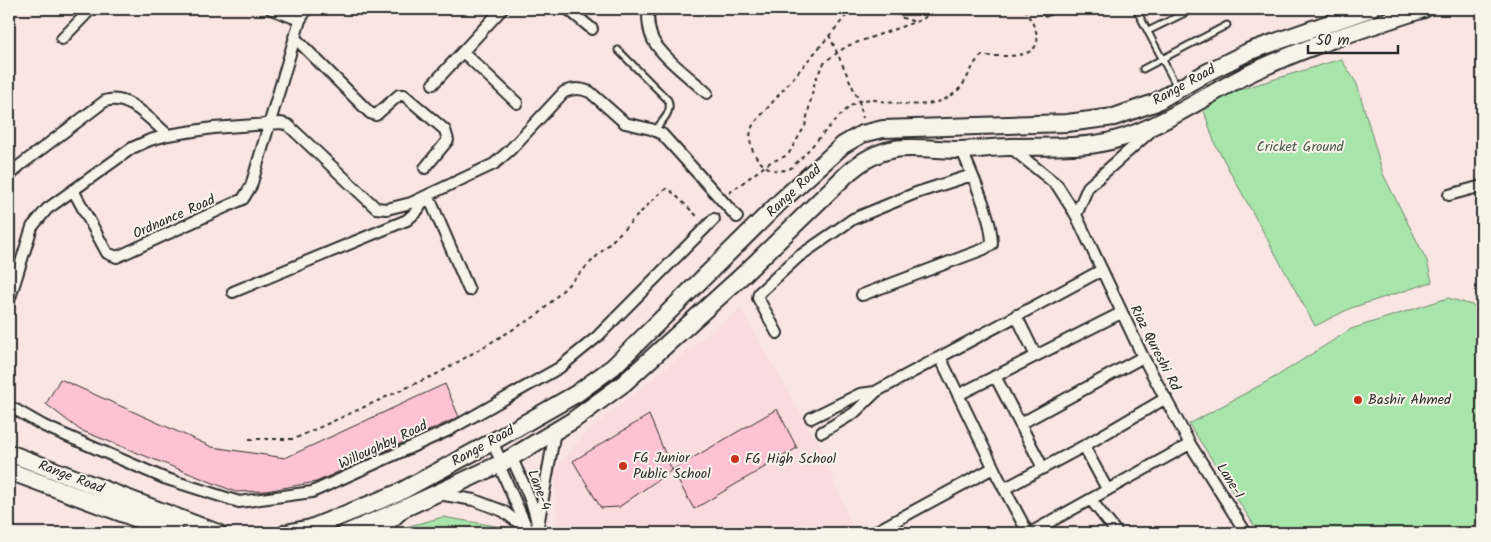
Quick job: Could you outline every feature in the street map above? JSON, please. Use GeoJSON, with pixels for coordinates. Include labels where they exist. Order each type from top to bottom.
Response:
{"type":"FeatureCollection","features":[{"type":"Feature","properties":{"kind":"main road","name":"Range Road"},"geometry":{"type":"LineString","coordinates":[[286,533],[311,528],[398,493],[576,394],[613,367],[781,201],[843,145],[867,133],[883,129],[1067,123],[1100,120],[1129,113],[1154,103],[1206,73],[1250,51],[1370,9]]}},
{"type":"Feature","properties":{"kind":"main road"},"geometry":{"type":"LineString","coordinates":[[346,533],[437,494],[504,462],[555,431],[623,384],[744,274],[857,165],[872,156],[896,149],[962,150],[1010,147],[1067,147],[1099,143],[1131,135],[1258,69],[1341,36],[1424,9]]}},
{"type":"Feature","properties":{"kind":"main road","name":"Range Road"},"geometry":{"type":"LineString","coordinates":[[9,453],[218,533]]}},
{"type":"Feature","properties":{"kind":"main road"},"geometry":{"type":"LineString","coordinates":[[9,470],[175,533]]}},
{"type":"Feature","properties":{"kind":"street"},"geometry":{"type":"LineString","coordinates":[[62,39],[92,9]]}},
{"type":"Feature","properties":{"kind":"street"},"geometry":{"type":"LineString","coordinates":[[271,9],[300,20]]}},
{"type":"Feature","properties":{"kind":"street","name":"Ordnance Road"},"geometry":{"type":"LineString","coordinates":[[73,190],[107,253],[117,256],[243,199],[251,186],[294,37],[300,20],[307,9]]}},
{"type":"Feature","properties":{"kind":"street"},"geometry":{"type":"LineString","coordinates":[[433,84],[502,9]]}},
{"type":"Feature","properties":{"kind":"street"},"geometry":{"type":"LineString","coordinates":[[568,9],[592,30]]}},
{"type":"Feature","properties":{"kind":"street"},"geometry":{"type":"LineString","coordinates":[[648,9],[649,30],[653,40],[661,51],[707,93]]}},
{"type":"Feature","properties":{"kind":"street"},"geometry":{"type":"LineString","coordinates":[[294,37],[370,113],[376,115],[399,95],[404,95],[445,130],[448,140],[425,168]]}},
{"type":"Feature","properties":{"kind":"street"},"geometry":{"type":"LineString","coordinates":[[463,52],[517,103]]}},
{"type":"Feature","properties":{"kind":"street"},"geometry":{"type":"LineString","coordinates":[[9,301],[32,227],[47,208],[132,148],[168,135],[213,128],[281,122],[288,125],[376,208],[386,209],[411,202],[484,170],[498,161],[558,97],[570,89],[583,89],[590,92],[625,123],[655,130],[667,139],[737,217]]}},
{"type":"Feature","properties":{"kind":"street"},"geometry":{"type":"LineString","coordinates":[[9,177],[19,166],[105,100],[121,99],[136,108],[168,135]]}},
{"type":"Feature","properties":{"kind":"street"},"geometry":{"type":"LineString","coordinates":[[1076,215],[1088,187],[1163,120]]}},
{"type":"Feature","properties":{"kind":"street","name":"Riaz Qureshi Rd"},"geometry":{"type":"LineString","coordinates":[[1010,147],[1057,185],[1076,215],[1121,313],[1190,444]]}},
{"type":"Feature","properties":{"kind":"street"},"geometry":{"type":"LineString","coordinates":[[862,295],[984,249],[992,244],[990,226],[962,150]]}},
{"type":"Feature","properties":{"kind":"street"},"geometry":{"type":"LineString","coordinates":[[777,332],[758,298],[759,294],[798,257],[853,219],[916,193],[972,175]]}},
{"type":"Feature","properties":{"kind":"street"},"geometry":{"type":"LineString","coordinates":[[1449,195],[1482,186]]}},
{"type":"Feature","properties":{"kind":"street"},"geometry":{"type":"LineString","coordinates":[[428,195],[468,290]]}},
{"type":"Feature","properties":{"kind":"street"},"geometry":{"type":"LineString","coordinates":[[234,292],[408,220],[428,195]]}},
{"type":"Feature","properties":{"kind":"street","name":"Willoughby Road"},"geometry":{"type":"LineString","coordinates":[[9,406],[44,426],[164,478],[239,502],[312,492],[449,430],[559,368],[597,337],[710,223]]}},
{"type":"Feature","properties":{"kind":"street"},"geometry":{"type":"LineString","coordinates":[[822,432],[854,413],[877,391],[1102,270]]}},
{"type":"Feature","properties":{"kind":"street"},"geometry":{"type":"LineString","coordinates":[[958,395],[1121,313]]}},
{"type":"Feature","properties":{"kind":"street"},"geometry":{"type":"LineString","coordinates":[[1016,316],[1036,356]]}},
{"type":"Feature","properties":{"kind":"street"},"geometry":{"type":"LineString","coordinates":[[940,357],[1004,489],[1029,533],[1190,444]]}},
{"type":"Feature","properties":{"kind":"street"},"geometry":{"type":"LineString","coordinates":[[1020,424],[1143,357]]}},
{"type":"Feature","properties":{"kind":"street"},"geometry":{"type":"LineString","coordinates":[[995,376],[1043,468]]}},
{"type":"Feature","properties":{"kind":"street"},"geometry":{"type":"LineString","coordinates":[[812,418],[860,394],[877,391]]}},
{"type":"Feature","properties":{"kind":"street"},"geometry":{"type":"LineString","coordinates":[[1004,489],[1084,446],[1166,398]]}},
{"type":"Feature","properties":{"kind":"street"},"geometry":{"type":"LineString","coordinates":[[437,494],[474,500],[503,512],[534,531],[555,431]]}},
{"type":"Feature","properties":{"kind":"street"},"geometry":{"type":"LineString","coordinates":[[492,442],[504,462]]}},
{"type":"Feature","properties":{"kind":"street","name":"Lane-1"},"geometry":{"type":"LineString","coordinates":[[1190,444],[1246,533]]}},
{"type":"Feature","properties":{"kind":"street"},"geometry":{"type":"LineString","coordinates":[[1084,446],[1107,489]]}},
{"type":"Feature","properties":{"kind":"street","name":"Lane-4"},"geometry":{"type":"LineString","coordinates":[[504,462],[534,531]]}},
{"type":"Feature","properties":{"kind":"street","name":"Lane-4"},"geometry":{"type":"LineString","coordinates":[[504,462],[534,531]]}},
{"type":"Feature","properties":{"kind":"street"},"geometry":{"type":"LineString","coordinates":[[873,533],[994,468]]}},
{"type":"Feature","properties":{"kind":"street"},"geometry":{"type":"LineString","coordinates":[[1091,500],[1117,533]]}},
{"type":"Feature","properties":{"kind":"street"},"geometry":{"type":"LineString","coordinates":[[379,533],[405,508]]}},
{"type":"Feature","properties":{"kind":"lane"},"geometry":{"type":"LineString","coordinates":[[1044,9],[1046,13],[1055,9]]}},
{"type":"Feature","properties":{"kind":"lane"},"geometry":{"type":"LineString","coordinates":[[1136,9],[1178,89]]}},
{"type":"Feature","properties":{"kind":"lane"},"geometry":{"type":"LineString","coordinates":[[1148,31],[1193,9]]}},
{"type":"Feature","properties":{"kind":"lane"},"geometry":{"type":"LineString","coordinates":[[1143,69],[1227,25]]}},
{"type":"Feature","properties":{"kind":"lane"},"geometry":{"type":"LineString","coordinates":[[618,50],[668,100],[670,108],[668,113],[655,130]]}},
{"type":"Feature","properties":{"kind":"path"},"geometry":{"type":"LineString","coordinates":[[852,9],[753,124],[750,131],[750,145],[765,166],[778,171],[791,168],[846,111],[859,101],[872,100],[925,105],[937,103],[949,98],[959,90],[981,56],[1020,55],[1030,52],[1036,45],[1037,35],[1025,9]]}},
{"type":"Feature","properties":{"kind":"path"},"geometry":{"type":"LineString","coordinates":[[888,9],[903,18],[915,22]]}},
{"type":"Feature","properties":{"kind":"path"},"geometry":{"type":"LineString","coordinates":[[720,200],[765,166],[788,155],[805,126],[815,81],[822,66],[837,53],[861,40],[923,19],[934,9]]}},
{"type":"Feature","properties":{"kind":"path"},"geometry":{"type":"LineString","coordinates":[[829,35],[859,101],[867,133]]}},
{"type":"Feature","properties":{"kind":"path"},"geometry":{"type":"LineString","coordinates":[[249,439],[294,439],[441,372],[539,314],[666,189],[670,190],[710,223]]}},
{"type":"Feature","properties":{"kind":"shaded area"},"geometry":{"type":"Polygon","coordinates":[[[740,309],[821,448],[854,533],[558,533],[555,469],[590,429],[740,309]]]}},
{"type":"Feature","properties":{"kind":"green space","name":"Cricket Ground"},"geometry":{"type":"Polygon","coordinates":[[[1341,59],[1357,84],[1383,174],[1427,261],[1432,282],[1351,308],[1315,326],[1215,144],[1204,111],[1229,93],[1341,59]]]}},
{"type":"Feature","properties":{"kind":"green space","name":"Bashir Ahmed"},"geometry":{"type":"Polygon","coordinates":[[[1448,298],[1482,308],[1482,519],[1464,533],[1259,533],[1189,424],[1277,376],[1351,329],[1448,298]]]}},
{"type":"Feature","properties":{"kind":"green space"},"geometry":{"type":"Polygon","coordinates":[[[443,517],[519,530],[521,533],[400,533],[406,527],[443,517]]]}},
{"type":"Feature","properties":{"kind":"building"},"geometry":{"type":"Polygon","coordinates":[[[60,379],[212,447],[285,458],[445,384],[459,417],[316,482],[266,491],[236,492],[80,430],[46,404],[60,379]]]}},
{"type":"Feature","properties":{"kind":"building","name":"FG High School"},"geometry":{"type":"Polygon","coordinates":[[[777,409],[797,448],[694,509],[672,470],[777,409]]]}},
{"type":"Feature","properties":{"kind":"building","name":"FG Junior Public School"},"geometry":{"type":"Polygon","coordinates":[[[649,415],[672,470],[619,507],[601,508],[573,461],[649,415]]]}},
{"type":"Feature","properties":{"kind":"place","name":"Bashir Ahmed"},"geometry":{"type":"Point","coordinates":[1358,400]}},
{"type":"Feature","properties":{"kind":"place","name":"FG High School"},"geometry":{"type":"Point","coordinates":[735,459]}},
{"type":"Feature","properties":{"kind":"place","name":"FG Junior Public School"},"geometry":{"type":"Point","coordinates":[623,466]}}]}
